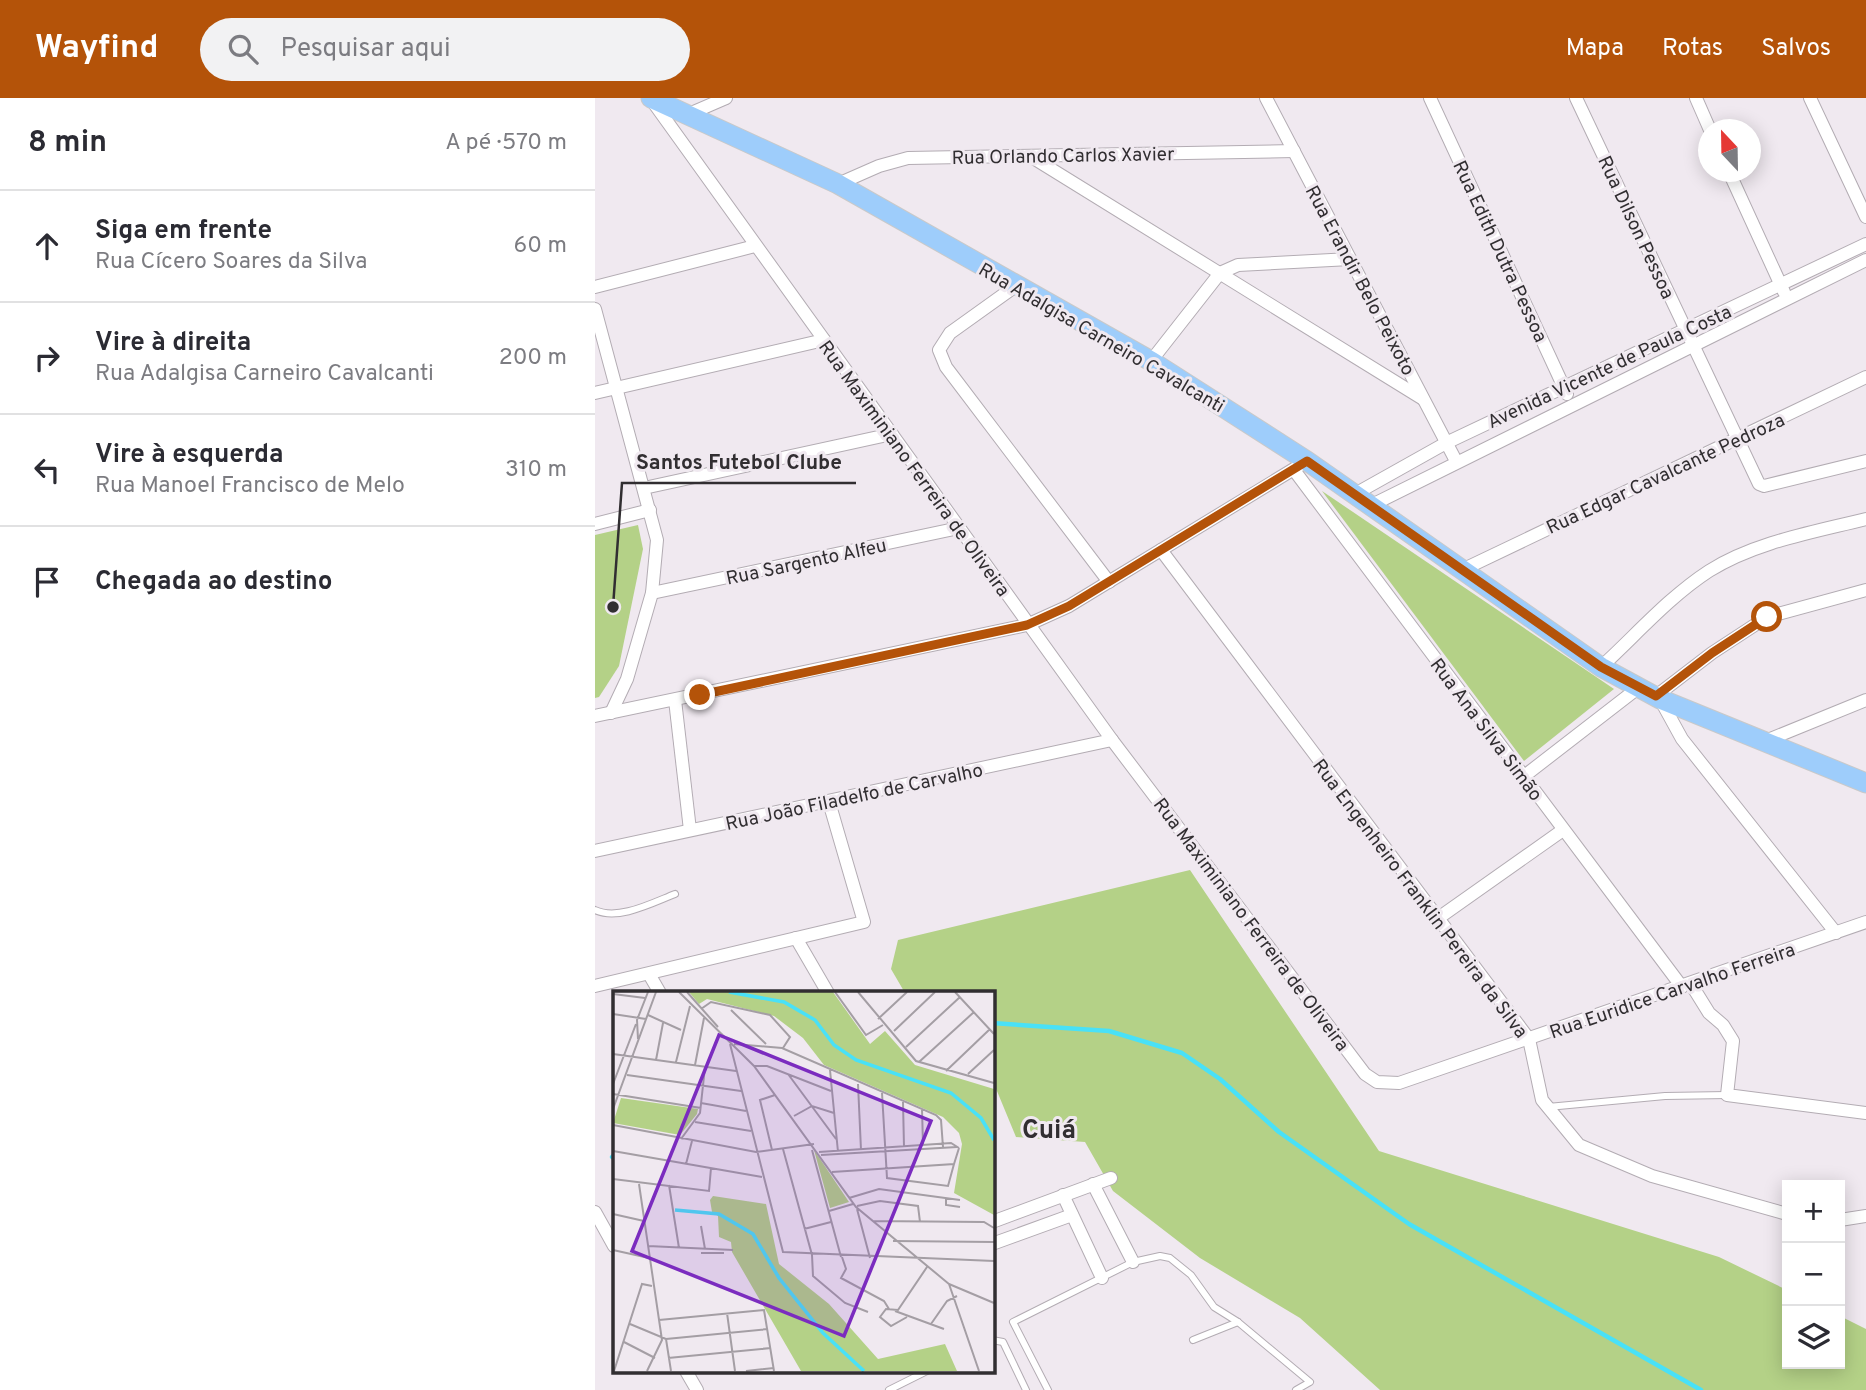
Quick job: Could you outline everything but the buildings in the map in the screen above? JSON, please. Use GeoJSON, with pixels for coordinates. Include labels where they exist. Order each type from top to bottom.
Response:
{"type":"FeatureCollection","features":[{"type":"Feature","properties":{"kind":"main road","name":"Rua Adalgisa Carneiro Cavalcanti"},"geometry":{"type":"LineString","coordinates":[[651,98],[838,184],[1151,361],[1301,466],[1372,505],[1601,667],[1638,688],[1866,783]]}},
{"type":"Feature","properties":{"kind":"street","name":"Rua Maximiniano Ferreira de Oliveira"},"geometry":{"type":"LineString","coordinates":[[651,98],[1027,625],[1365,1074],[1377,1082],[1399,1083]]}},
{"type":"Feature","properties":{"kind":"street"},"geometry":{"type":"LineString","coordinates":[[689,114],[726,98]]}},
{"type":"Feature","properties":{"kind":"street","name":"Rua Erandir Belo Peixoto"},"geometry":{"type":"LineString","coordinates":[[1266,98],[1456,461]]}},
{"type":"Feature","properties":{"kind":"street","name":"Rua Edith Dutra Pessoa"},"geometry":{"type":"LineString","coordinates":[[1430,98],[1572,404]]}},
{"type":"Feature","properties":{"kind":"street","name":"Rua Dilson Pessoa"},"geometry":{"type":"LineString","coordinates":[[1576,98],[1759,484],[1764,486],[1866,461]]}},
{"type":"Feature","properties":{"kind":"street"},"geometry":{"type":"LineString","coordinates":[[1696,98],[1705,119]]}},
{"type":"Feature","properties":{"kind":"street"},"geometry":{"type":"LineString","coordinates":[[1810,98],[1866,217]]}},
{"type":"Feature","properties":{"kind":"street","name":"Rua Orlando Carlos Xavier"},"geometry":{"type":"LineString","coordinates":[[838,184],[908,158],[1294,152]]}},
{"type":"Feature","properties":{"kind":"street"},"geometry":{"type":"LineString","coordinates":[[1030,156],[1423,399]]}},
{"type":"Feature","properties":{"kind":"street"},"geometry":{"type":"LineString","coordinates":[[1734,182],[1787,299]]}},
{"type":"Feature","properties":{"kind":"street","name":"Avenida Vicente de Paula Costa"},"geometry":{"type":"LineString","coordinates":[[1355,494],[1446,443],[1866,244]]}},
{"type":"Feature","properties":{"kind":"street"},"geometry":{"type":"LineString","coordinates":[[595,287],[755,246]]}},
{"type":"Feature","properties":{"kind":"street"},"geometry":{"type":"LineString","coordinates":[[1151,361],[1220,274],[1238,265],[1350,260]]}},
{"type":"Feature","properties":{"kind":"street","name":"Avenida Vicente de Paula Costa"},"geometry":{"type":"LineString","coordinates":[[1372,505],[1866,260]]}},
{"type":"Feature","properties":{"kind":"street"},"geometry":{"type":"LineString","coordinates":[[1017,285],[950,333],[939,350],[946,367],[1109,582]]}},
{"type":"Feature","properties":{"kind":"street"},"geometry":{"type":"LineString","coordinates":[[595,309],[657,540],[652,593],[627,679],[611,713]]}},
{"type":"Feature","properties":{"kind":"street"},"geometry":{"type":"LineString","coordinates":[[595,393],[824,340]]}},
{"type":"Feature","properties":{"kind":"street","name":"Rua Edgar Cavalcante Pedroza"},"geometry":{"type":"LineString","coordinates":[[1464,569],[1866,377]]}},
{"type":"Feature","properties":{"kind":"street"},"geometry":{"type":"LineString","coordinates":[[644,488],[892,434]]}},
{"type":"Feature","properties":{"kind":"street"},"geometry":{"type":"LineString","coordinates":[[595,716],[1027,625],[1069,606],[1301,466]]}},
{"type":"Feature","properties":{"kind":"street","name":"Rua Ana Silva Simão"},"geometry":{"type":"LineString","coordinates":[[1301,466],[1523,777],[1686,985],[1723,1026],[1733,1041],[1727,1095]]}},
{"type":"Feature","properties":{"kind":"street"},"geometry":{"type":"LineString","coordinates":[[595,524],[650,510]]}},
{"type":"Feature","properties":{"kind":"street"},"geometry":{"type":"LineString","coordinates":[[1601,667],[1676,596],[1710,570],[1783,541],[1866,519]]}},
{"type":"Feature","properties":{"kind":"street","name":"Rua Sargento Alfeu"},"geometry":{"type":"LineString","coordinates":[[652,593],[959,528]]}},
{"type":"Feature","properties":{"kind":"street","name":"Rua Engenheiro Franklin Pereira da Silva"},"geometry":{"type":"LineString","coordinates":[[1161,550],[1529,1039],[1537,1085],[1546,1108],[1579,1145],[1652,1176],[1782,1213]]}},
{"type":"Feature","properties":{"kind":"street"},"geometry":{"type":"LineString","coordinates":[[1836,933],[1682,739],[1658,698],[1712,653],[1767,617],[1866,590]]}},
{"type":"Feature","properties":{"kind":"street"},"geometry":{"type":"LineString","coordinates":[[1523,777],[1638,688]]}},
{"type":"Feature","properties":{"kind":"street"},"geometry":{"type":"LineString","coordinates":[[674,700],[690,830]]}},
{"type":"Feature","properties":{"kind":"street"},"geometry":{"type":"LineString","coordinates":[[1763,741],[1866,700]]}},
{"type":"Feature","properties":{"kind":"street","name":"Rua João Filadelfo de Carvalho"},"geometry":{"type":"LineString","coordinates":[[595,850],[1112,740]]}},
{"type":"Feature","properties":{"kind":"street"},"geometry":{"type":"LineString","coordinates":[[595,986],[864,922],[829,802]]}},
{"type":"Feature","properties":{"kind":"street"},"geometry":{"type":"LineString","coordinates":[[1437,919],[1563,830]]}},
{"type":"Feature","properties":{"kind":"street","name":"Rua Euridice Carvalho Ferreira"},"geometry":{"type":"LineString","coordinates":[[1399,1083],[1866,922]]}},
{"type":"Feature","properties":{"kind":"street"},"geometry":{"type":"LineString","coordinates":[[796,938],[827,991]]}},
{"type":"Feature","properties":{"kind":"street"},"geometry":{"type":"LineString","coordinates":[[649,974],[659,991]]}},
{"type":"Feature","properties":{"kind":"street"},"geometry":{"type":"LineString","coordinates":[[1727,1095],[1866,1114]]}},
{"type":"Feature","properties":{"kind":"street"},"geometry":{"type":"LineString","coordinates":[[994,1221],[1111,1178]]}},
{"type":"Feature","properties":{"kind":"street"},"geometry":{"type":"LineString","coordinates":[[1093,1184],[1133,1262]]}},
{"type":"Feature","properties":{"kind":"street"},"geometry":{"type":"LineString","coordinates":[[1063,1195],[1102,1278]]}},
{"type":"Feature","properties":{"kind":"street"},"geometry":{"type":"LineString","coordinates":[[595,1212],[613,1244]]}},
{"type":"Feature","properties":{"kind":"street"},"geometry":{"type":"LineString","coordinates":[[994,1243],[1072,1215]]}},
{"type":"Feature","properties":{"kind":"street"},"geometry":{"type":"LineString","coordinates":[[1845,1219],[1866,1216]]}},
{"type":"Feature","properties":{"kind":"street"},"geometry":{"type":"LineString","coordinates":[[687,1372],[697,1390]]}},
{"type":"Feature","properties":{"kind":"lane"},"geometry":{"type":"LineString","coordinates":[[595,910],[605,915],[621,912],[675,894]]}},
{"type":"Feature","properties":{"kind":"lane"},"geometry":{"type":"LineString","coordinates":[[1546,1108],[1665,1096],[1727,1095]]}},
{"type":"Feature","properties":{"kind":"lane"},"geometry":{"type":"LineString","coordinates":[[1048,1390],[1013,1321],[1133,1262],[1160,1256],[1170,1258],[1191,1275],[1214,1307],[1238,1322],[1310,1382],[1296,1390]]}},
{"type":"Feature","properties":{"kind":"lane"},"geometry":{"type":"LineString","coordinates":[[1193,1340],[1238,1322]]}},
{"type":"Feature","properties":{"kind":"lane"},"geometry":{"type":"LineString","coordinates":[[994,1340],[1003,1342],[1027,1390]]}},
{"type":"Feature","properties":{"kind":"lane"},"geometry":{"type":"LineString","coordinates":[[889,1390],[925,1372]]}},
{"type":"Feature","properties":{"kind":"green space"},"geometry":{"type":"Polygon","coordinates":[[[1322,491],[1614,689],[1524,761],[1322,491]]]}},
{"type":"Feature","properties":{"kind":"green space"},"geometry":{"type":"Polygon","coordinates":[[[638,525],[643,549],[619,666],[599,697],[595,698],[595,535],[638,525]]]}},
{"type":"Feature","properties":{"kind":"green space"},"geometry":{"type":"Polygon","coordinates":[[[1190,870],[1379,1151],[1719,1257],[1782,1288],[1782,1369],[1845,1369],[1845,1318],[1866,1329],[1866,1390],[1380,1390],[1300,1318],[1200,1258],[1113,1191],[1085,1142],[1016,1137],[994,1084],[994,991],[904,991],[891,969],[898,940],[1190,870]]]}},
{"type":"Feature","properties":{"kind":"waterway"},"geometry":{"type":"LineString","coordinates":[[994,1023],[1109,1031],[1182,1053],[1220,1079],[1279,1132],[1409,1224],[1701,1390]]}},
{"type":"Feature","properties":{"kind":"place","name":"Santos Futebol Clube"},"geometry":{"type":"Point","coordinates":[613,607]}},
{"type":"Feature","properties":{"kind":"district","name":"Cuiá"},"geometry":{"type":"Point","coordinates":[1049,1129]}},
{"type":"Feature","properties":{"kind":"route"},"geometry":{"type":"LineString","coordinates":[[700,695],[1027,625],[1069,606],[1307,461],[1601,667],[1656,696],[1712,653],[1767,617]]}}]}
